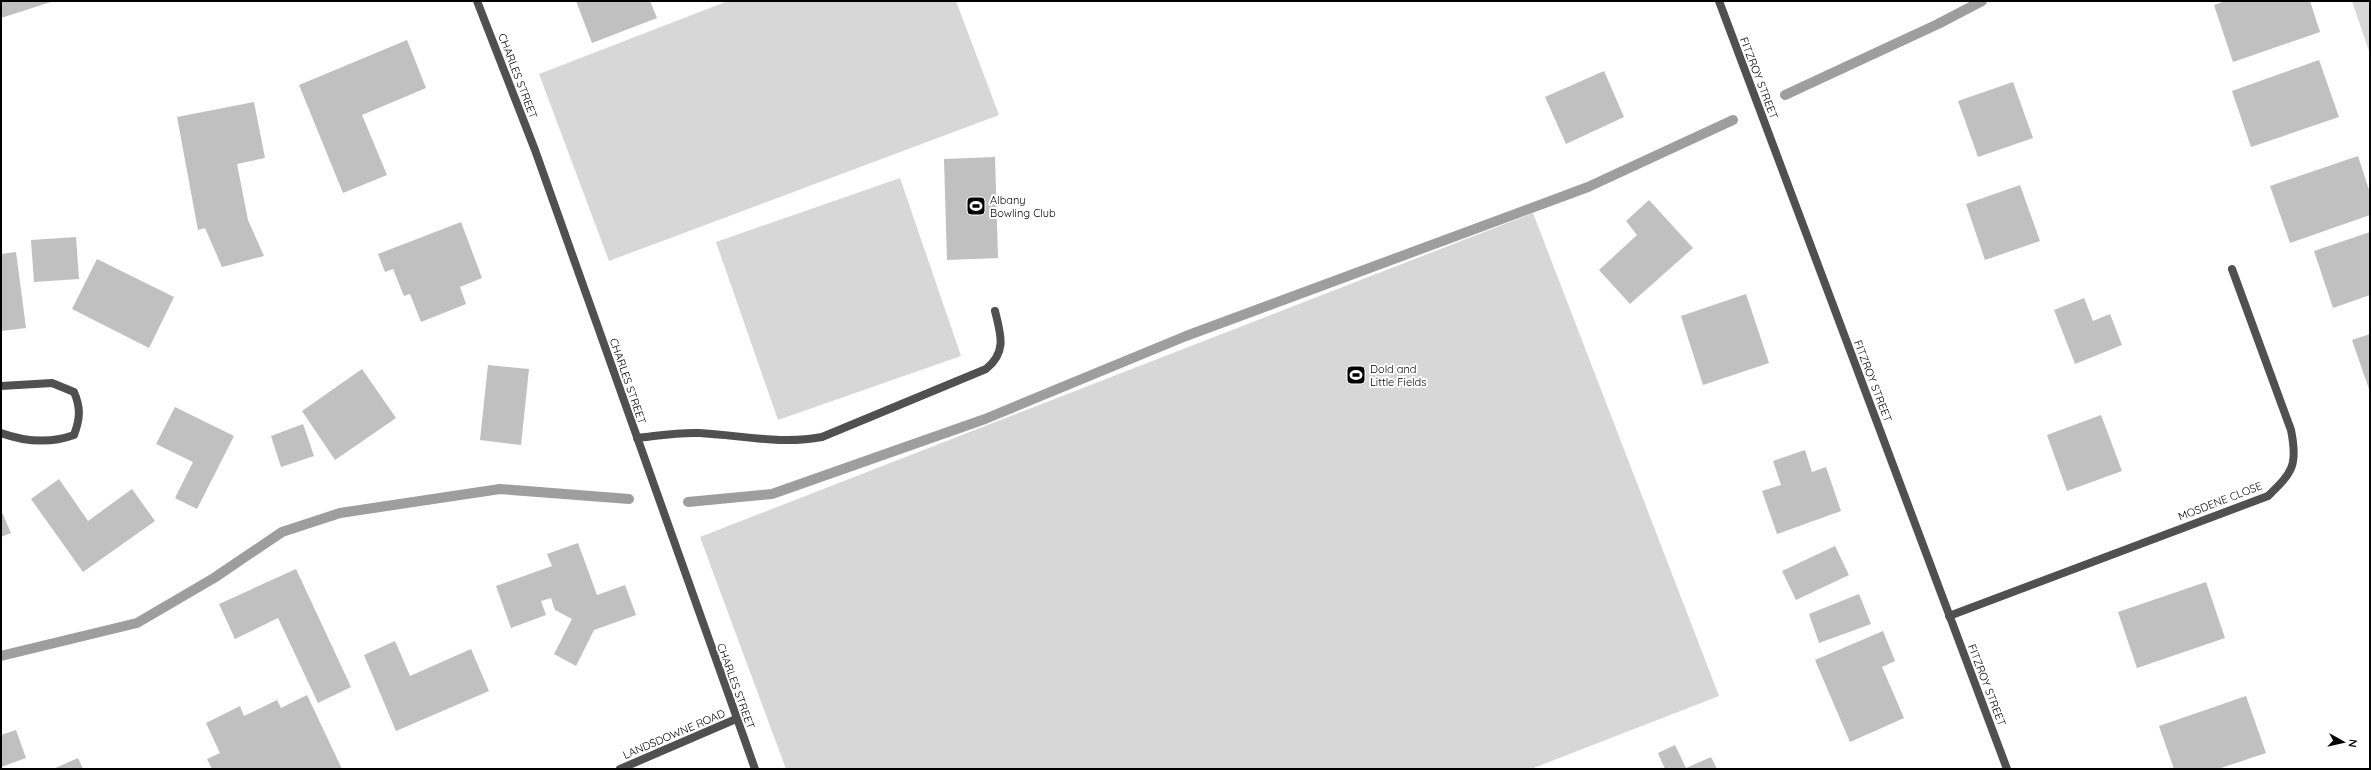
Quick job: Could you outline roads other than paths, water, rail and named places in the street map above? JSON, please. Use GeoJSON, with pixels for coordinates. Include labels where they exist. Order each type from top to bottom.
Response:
{"type":"FeatureCollection","features":[{"type":"Feature","properties":{"kind":"street","name":"CHARLES STREET"},"geometry":{"type":"LineString","coordinates":[[477,1],[535,150],[755,769]]}},
{"type":"Feature","properties":{"kind":"street","name":"FITZROY STREET"},"geometry":{"type":"LineString","coordinates":[[1719,1],[2007,769]]}},
{"type":"Feature","properties":{"kind":"street","name":"MOSDENE CLOSE"},"geometry":{"type":"LineString","coordinates":[[1949,616],[2268,496],[2284,481],[2292,468],[2296,453],[2291,430],[2232,269]]}},
{"type":"Feature","properties":{"kind":"street"},"geometry":{"type":"LineString","coordinates":[[637,438],[697,433],[785,440],[804,440],[822,437],[986,369],[996,361],[1000,350],[1001,332],[995,311]]}},
{"type":"Feature","properties":{"kind":"street"},"geometry":{"type":"LineString","coordinates":[[1,386],[52,383],[74,392],[79,404],[79,421],[74,435],[58,441],[40,442],[13,438],[1,433]]}},
{"type":"Feature","properties":{"kind":"street","name":"LANDSDOWNE ROAD"},"geometry":{"type":"LineString","coordinates":[[620,769],[736,719]]}},
{"type":"Feature","properties":{"kind":"waterway"},"geometry":{"type":"LineString","coordinates":[[1785,95],[1938,24],[1982,1]]}},
{"type":"Feature","properties":{"kind":"waterway"},"geometry":{"type":"LineString","coordinates":[[688,502],[772,494],[985,419],[1186,336],[1588,187],[1733,120]]}},
{"type":"Feature","properties":{"kind":"waterway"},"geometry":{"type":"LineString","coordinates":[[1,656],[137,623],[214,578],[282,532],[340,513],[500,489],[629,499]]}},
{"type":"Feature","properties":{"kind":"place","name":"Albany Bowling Club"},"geometry":{"type":"Point","coordinates":[976,206]}},
{"type":"Feature","properties":{"kind":"place","name":"Dold and Little Fields"},"geometry":{"type":"Point","coordinates":[1356,375]}}]}
